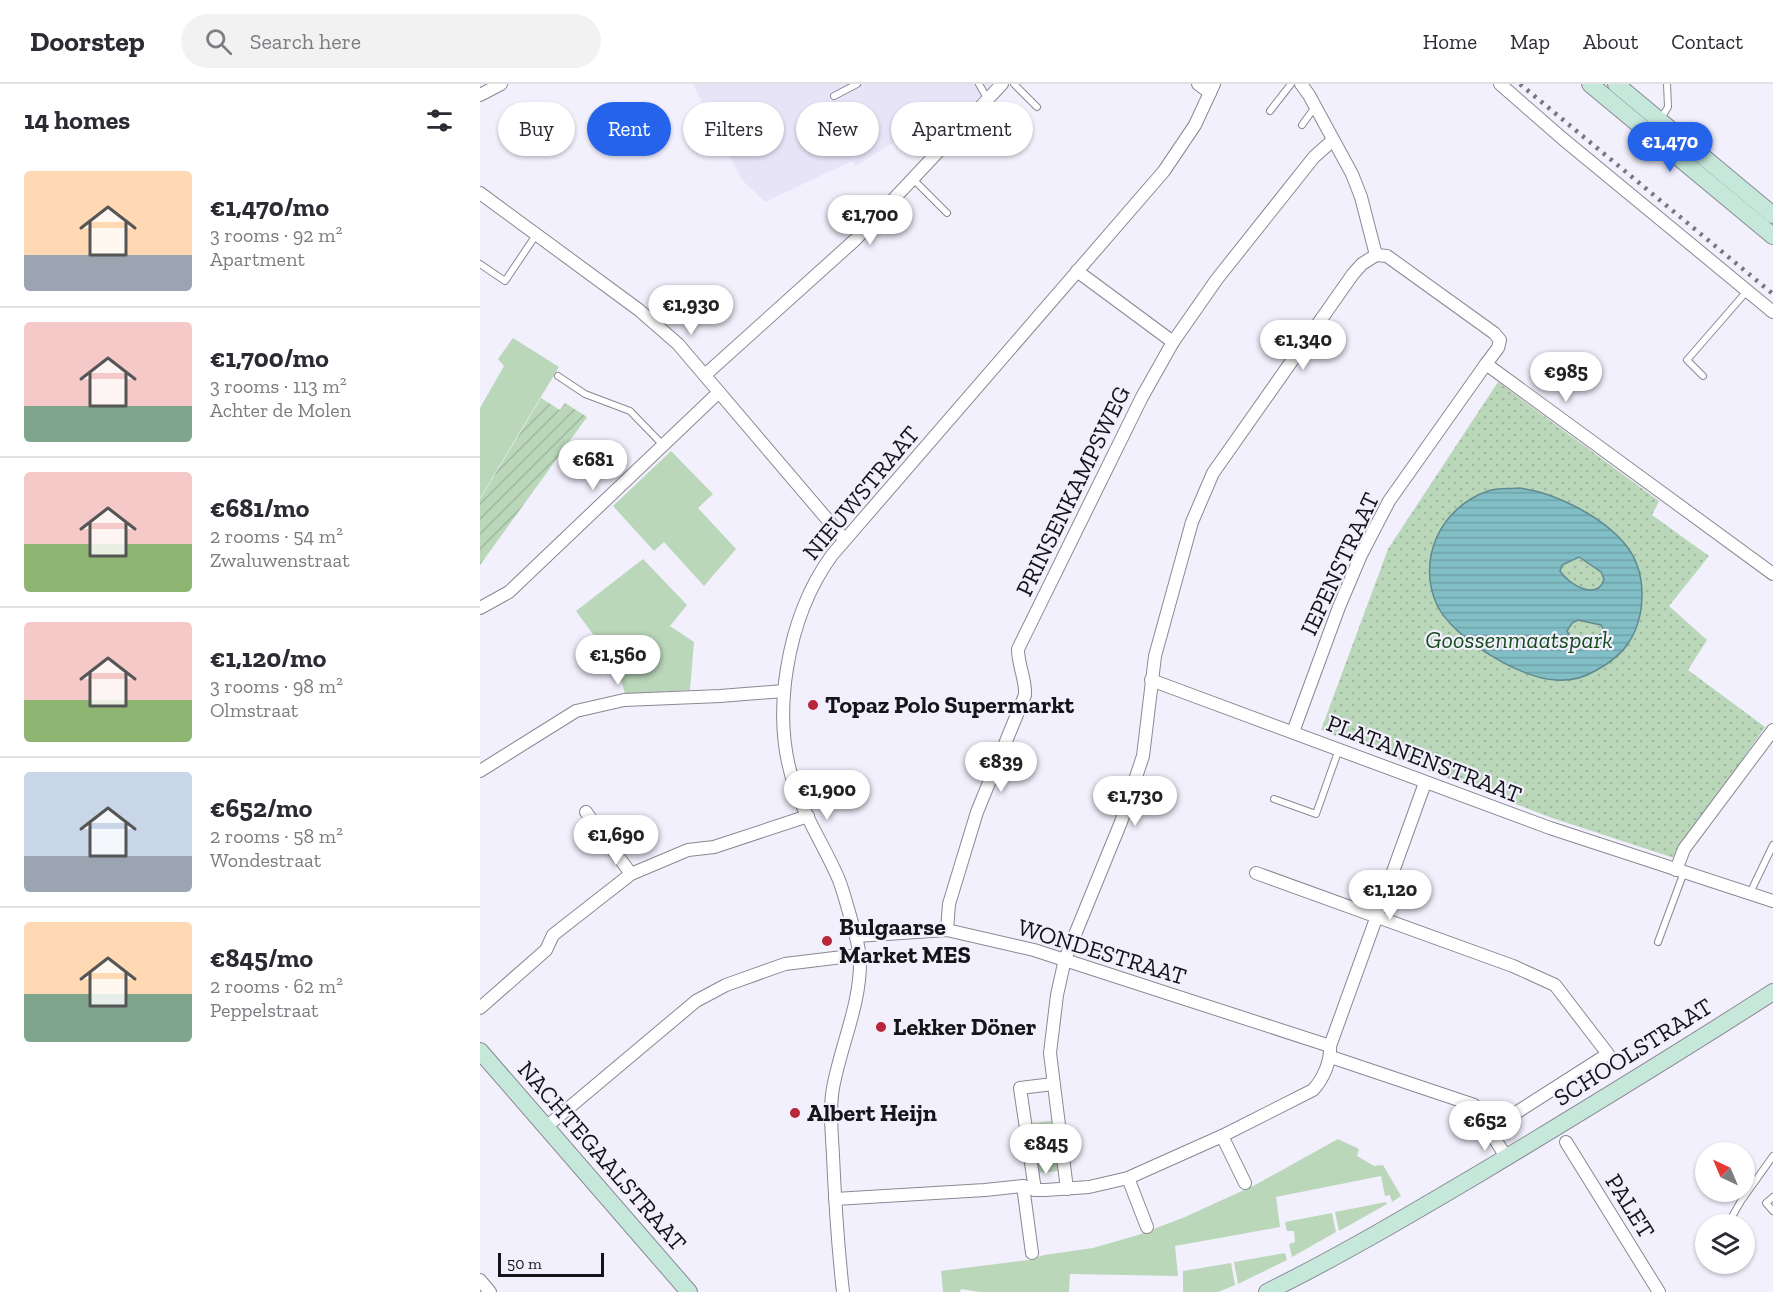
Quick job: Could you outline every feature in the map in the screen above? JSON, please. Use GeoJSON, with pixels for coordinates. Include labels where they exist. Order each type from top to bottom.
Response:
{"type":"FeatureCollection","features":[{"type":"Feature","properties":{"kind":"street"},"geometry":{"type":"LineString","coordinates":[[480,95],[501,84]]}},
{"type":"Feature","properties":{"kind":"street"},"geometry":{"type":"LineString","coordinates":[[705,375],[856,239],[1002,84]]}},
{"type":"Feature","properties":{"kind":"street"},"geometry":{"type":"LineString","coordinates":[[1198,84],[1212,88]]}},
{"type":"Feature","properties":{"kind":"street"},"geometry":{"type":"LineString","coordinates":[[1067,1188],[1053,1084],[1051,1038],[1065,959],[1121,822],[1143,756],[1155,656],[1192,522],[1214,473],[1353,274],[1362,264],[1376,255],[1352,174],[1301,84]]}},
{"type":"Feature","properties":{"kind":"street"},"geometry":{"type":"LineString","coordinates":[[1500,84],[1563,139],[1773,312]]}},
{"type":"Feature","properties":{"kind":"street"},"geometry":{"type":"LineString","coordinates":[[1590,84],[1773,236]]}},
{"type":"Feature","properties":{"kind":"street"},"geometry":{"type":"LineString","coordinates":[[1616,84],[1773,215]]}},
{"type":"Feature","properties":{"kind":"street","name":"NIEUWSTRAAT"},"geometry":{"type":"LineString","coordinates":[[843,1292],[835,1199],[831,1109],[833,1089],[854,1012],[860,979],[860,955],[839,881],[795,789],[787,753],[784,691],[789,655],[806,600],[820,572],[844,539],[910,466],[1164,171],[1195,125],[1212,88]]}},
{"type":"Feature","properties":{"kind":"street","name":"PRINSENKAMPSWEG"},"geometry":{"type":"LineString","coordinates":[[946,930],[949,904],[977,812],[1025,695],[1026,683],[1018,661],[1018,649],[1142,397],[1173,342],[1217,279],[1314,157],[1333,140]]}},
{"type":"Feature","properties":{"kind":"street"},"geometry":{"type":"LineString","coordinates":[[480,193],[639,310],[678,344],[844,539]]}},
{"type":"Feature","properties":{"kind":"street","name":"IEPENSTRAAT"},"geometry":{"type":"LineString","coordinates":[[1293,732],[1339,607],[1361,555],[1389,501],[1498,348],[1500,340],[1494,333],[1387,256],[1376,255]]}},
{"type":"Feature","properties":{"kind":"street"},"geometry":{"type":"LineString","coordinates":[[1077,271],[1173,342]]}},
{"type":"Feature","properties":{"kind":"street"},"geometry":{"type":"LineString","coordinates":[[1486,364],[1773,574]]}},
{"type":"Feature","properties":{"kind":"street"},"geometry":{"type":"LineString","coordinates":[[480,608],[509,592],[718,392]]}},
{"type":"Feature","properties":{"kind":"street","name":"PLATANENSTRAAT"},"geometry":{"type":"LineString","coordinates":[[1151,680],[1550,828],[1773,901]]}},
{"type":"Feature","properties":{"kind":"street"},"geometry":{"type":"LineString","coordinates":[[480,771],[576,711],[624,700],[784,691]]}},
{"type":"Feature","properties":{"kind":"street"},"geometry":{"type":"LineString","coordinates":[[1680,871],[1684,849],[1773,730]]}},
{"type":"Feature","properties":{"kind":"street"},"geometry":{"type":"LineString","coordinates":[[835,1199],[1023,1186],[1035,1190],[1089,1187],[1128,1178],[1222,1136],[1313,1090],[1318,1084],[1330,1052],[1425,783]]}},
{"type":"Feature","properties":{"kind":"street"},"geometry":{"type":"LineString","coordinates":[[586,812],[631,874]]}},
{"type":"Feature","properties":{"kind":"street"},"geometry":{"type":"LineString","coordinates":[[480,1008],[546,950],[553,935],[631,874],[688,850],[714,847],[780,827],[807,816]]}},
{"type":"Feature","properties":{"kind":"street"},"geometry":{"type":"LineString","coordinates":[[1256,873],[1376,917]]}},
{"type":"Feature","properties":{"kind":"street","name":"SCHOOLSTRAAT"},"geometry":{"type":"LineString","coordinates":[[1376,917],[1513,966],[1555,985],[1608,1054],[1490,1130]]}},
{"type":"Feature","properties":{"kind":"street","name":"WONDESTRAAT"},"geometry":{"type":"LineString","coordinates":[[856,936],[946,930],[1065,959],[1474,1105],[1506,1157]]}},
{"type":"Feature","properties":{"kind":"street"},"geometry":{"type":"LineString","coordinates":[[546,1127],[696,1001],[726,985],[785,964],[860,955]]}},
{"type":"Feature","properties":{"kind":"street","name":"SCHOOLSTRAAT"},"geometry":{"type":"LineString","coordinates":[[1267,1292],[1408,1215],[1506,1157],[1629,1084],[1773,992]]}},
{"type":"Feature","properties":{"kind":"street","name":"NACHTEGAALSTRAAT"},"geometry":{"type":"LineString","coordinates":[[480,1051],[688,1292]]}},
{"type":"Feature","properties":{"kind":"street"},"geometry":{"type":"LineString","coordinates":[[1035,1190],[1020,1088],[1053,1084]]}},
{"type":"Feature","properties":{"kind":"street"},"geometry":{"type":"LineString","coordinates":[[1222,1136],[1245,1183]]}},
{"type":"Feature","properties":{"kind":"street","name":"PALET"},"geometry":{"type":"LineString","coordinates":[[1566,1142],[1659,1292]]}},
{"type":"Feature","properties":{"kind":"street"},"geometry":{"type":"LineString","coordinates":[[1128,1178],[1147,1227]]}},
{"type":"Feature","properties":{"kind":"street"},"geometry":{"type":"LineString","coordinates":[[1023,1186],[1032,1253]]}},
{"type":"Feature","properties":{"kind":"street"},"geometry":{"type":"LineString","coordinates":[[480,1280],[490,1292]]}},
{"type":"Feature","properties":{"kind":"lane"},"geometry":{"type":"LineString","coordinates":[[834,96],[857,84]]}},
{"type":"Feature","properties":{"kind":"lane"},"geometry":{"type":"LineString","coordinates":[[979,84],[988,100]]}},
{"type":"Feature","properties":{"kind":"lane"},"geometry":{"type":"LineString","coordinates":[[1014,84],[1037,107]]}},
{"type":"Feature","properties":{"kind":"lane"},"geometry":{"type":"LineString","coordinates":[[1270,111],[1291,84]]}},
{"type":"Feature","properties":{"kind":"lane"},"geometry":{"type":"LineString","coordinates":[[1659,121],[1668,107],[1668,84]]}},
{"type":"Feature","properties":{"kind":"lane"},"geometry":{"type":"LineString","coordinates":[[1302,125],[1315,107]]}},
{"type":"Feature","properties":{"kind":"lane"},"geometry":{"type":"LineString","coordinates":[[914,180],[947,213]]}},
{"type":"Feature","properties":{"kind":"lane"},"geometry":{"type":"LineString","coordinates":[[480,264],[505,281],[536,234]]}},
{"type":"Feature","properties":{"kind":"lane"},"geometry":{"type":"LineString","coordinates":[[1703,376],[1687,360],[1747,291]]}},
{"type":"Feature","properties":{"kind":"lane"},"geometry":{"type":"LineString","coordinates":[[558,376],[585,394],[630,411],[663,445]]}},
{"type":"Feature","properties":{"kind":"lane"},"geometry":{"type":"LineString","coordinates":[[1274,799],[1316,813],[1339,749]]}},
{"type":"Feature","properties":{"kind":"lane"},"geometry":{"type":"LineString","coordinates":[[1749,893],[1773,845]]}},
{"type":"Feature","properties":{"kind":"lane"},"geometry":{"type":"LineString","coordinates":[[1658,942],[1680,871]]}},
{"type":"Feature","properties":{"kind":"lane"},"geometry":{"type":"LineString","coordinates":[[1734,1214],[1762,1169],[1773,1156]]}},
{"type":"Feature","properties":{"kind":"lane"},"geometry":{"type":"LineString","coordinates":[[1773,1197],[1766,1203],[1773,1211]]}},
{"type":"Feature","properties":{"kind":"shaded area"},"geometry":{"type":"Polygon","coordinates":[[[693,84],[991,84],[974,102],[891,102],[891,144],[879,151],[879,102],[796,102],[796,156],[872,156],[856,166],[852,161],[765,202],[742,180],[730,156],[784,156],[784,102],[702,102],[693,84]]]}},
{"type":"Feature","properties":{"kind":"green space"},"geometry":{"type":"Polygon","coordinates":[[[513,338],[559,367],[480,498],[480,408],[504,366],[498,359],[513,338]]]}},
{"type":"Feature","properties":{"kind":"green space","name":"Goossenmaatspark"},"geometry":{"type":"Polygon","coordinates":[[[1498,382],[1659,501],[1652,515],[1709,556],[1669,606],[1707,640],[1688,670],[1765,727],[1674,858],[1552,818],[1321,730],[1388,549],[1498,382]]]}},
{"type":"Feature","properties":{"kind":"green space"},"geometry":{"type":"Polygon","coordinates":[[[541,398],[560,410],[565,403],[587,417],[480,565],[480,499],[541,398]]]}},
{"type":"Feature","properties":{"kind":"green space"},"geometry":{"type":"Polygon","coordinates":[[[671,451],[713,494],[698,508],[736,549],[704,586],[664,542],[654,551],[613,506],[671,451]]]}},
{"type":"Feature","properties":{"kind":"green space"},"geometry":{"type":"Polygon","coordinates":[[[643,559],[687,605],[670,626],[694,642],[690,690],[625,694],[618,669],[576,611],[643,559]]]}},
{"type":"Feature","properties":{"kind":"green space"},"geometry":{"type":"Polygon","coordinates":[[[1051,1121],[1055,1146],[1036,1149],[1032,1123],[1051,1121]]]}},
{"type":"Feature","properties":{"kind":"green space"},"geometry":{"type":"Polygon","coordinates":[[[1338,1139],[1359,1149],[1357,1156],[1374,1166],[1383,1165],[1401,1196],[1392,1202],[1390,1195],[1385,1196],[1381,1176],[1276,1197],[1280,1227],[1175,1246],[1178,1276],[1070,1274],[1069,1292],[980,1292],[961,1289],[960,1292],[943,1292],[941,1271],[1028,1260],[1044,1255],[1093,1248],[1138,1235],[1185,1217],[1255,1185],[1338,1139]]]}},
{"type":"Feature","properties":{"kind":"green space"},"geometry":{"type":"Polygon","coordinates":[[[1058,1150],[1059,1171],[1036,1173],[1033,1153],[1058,1150]]]}},
{"type":"Feature","properties":{"kind":"green space"},"geometry":{"type":"Polygon","coordinates":[[[1386,1202],[1387,1204],[1339,1231],[1335,1212],[1386,1202]]]}},
{"type":"Feature","properties":{"kind":"green space"},"geometry":{"type":"Polygon","coordinates":[[[1332,1213],[1336,1232],[1292,1257],[1289,1244],[1295,1242],[1294,1231],[1287,1231],[1285,1222],[1332,1213]]]}},
{"type":"Feature","properties":{"kind":"green space"},"geometry":{"type":"Polygon","coordinates":[[[1285,1253],[1287,1260],[1238,1284],[1234,1262],[1285,1253]]]}},
{"type":"Feature","properties":{"kind":"green space"},"geometry":{"type":"Polygon","coordinates":[[[1231,1263],[1235,1285],[1218,1292],[1183,1292],[1183,1271],[1231,1263]]]}},
{"type":"Feature","properties":{"kind":"water"},"geometry":{"type":"Polygon","coordinates":[[[1519,488],[1533,490],[1564,501],[1593,517],[1628,548],[1639,570],[1642,595],[1639,620],[1635,631],[1626,647],[1618,655],[1586,676],[1556,680],[1541,678],[1506,664],[1472,643],[1445,617],[1437,605],[1431,588],[1430,570],[1437,537],[1446,522],[1457,509],[1488,491],[1519,488]],[[1579,557],[1562,565],[1560,571],[1569,581],[1583,588],[1590,590],[1601,586],[1604,579],[1601,572],[1579,557]],[[1578,620],[1572,623],[1567,631],[1572,640],[1594,640],[1604,631],[1601,625],[1578,620]]]}},
{"type":"Feature","properties":{"kind":"railway"},"geometry":{"type":"LineString","coordinates":[[1520,84],[1773,294]]}},
{"type":"Feature","properties":{"kind":"place","name":"Topaz Polo Supermarkt"},"geometry":{"type":"Point","coordinates":[813,705]}},
{"type":"Feature","properties":{"kind":"place","name":"Bulgaarse Market MES"},"geometry":{"type":"Point","coordinates":[827,941]}},
{"type":"Feature","properties":{"kind":"place","name":"Lekker Döner"},"geometry":{"type":"Point","coordinates":[881,1027]}},
{"type":"Feature","properties":{"kind":"place","name":"Albert Heijn"},"geometry":{"type":"Point","coordinates":[795,1113]}}]}
